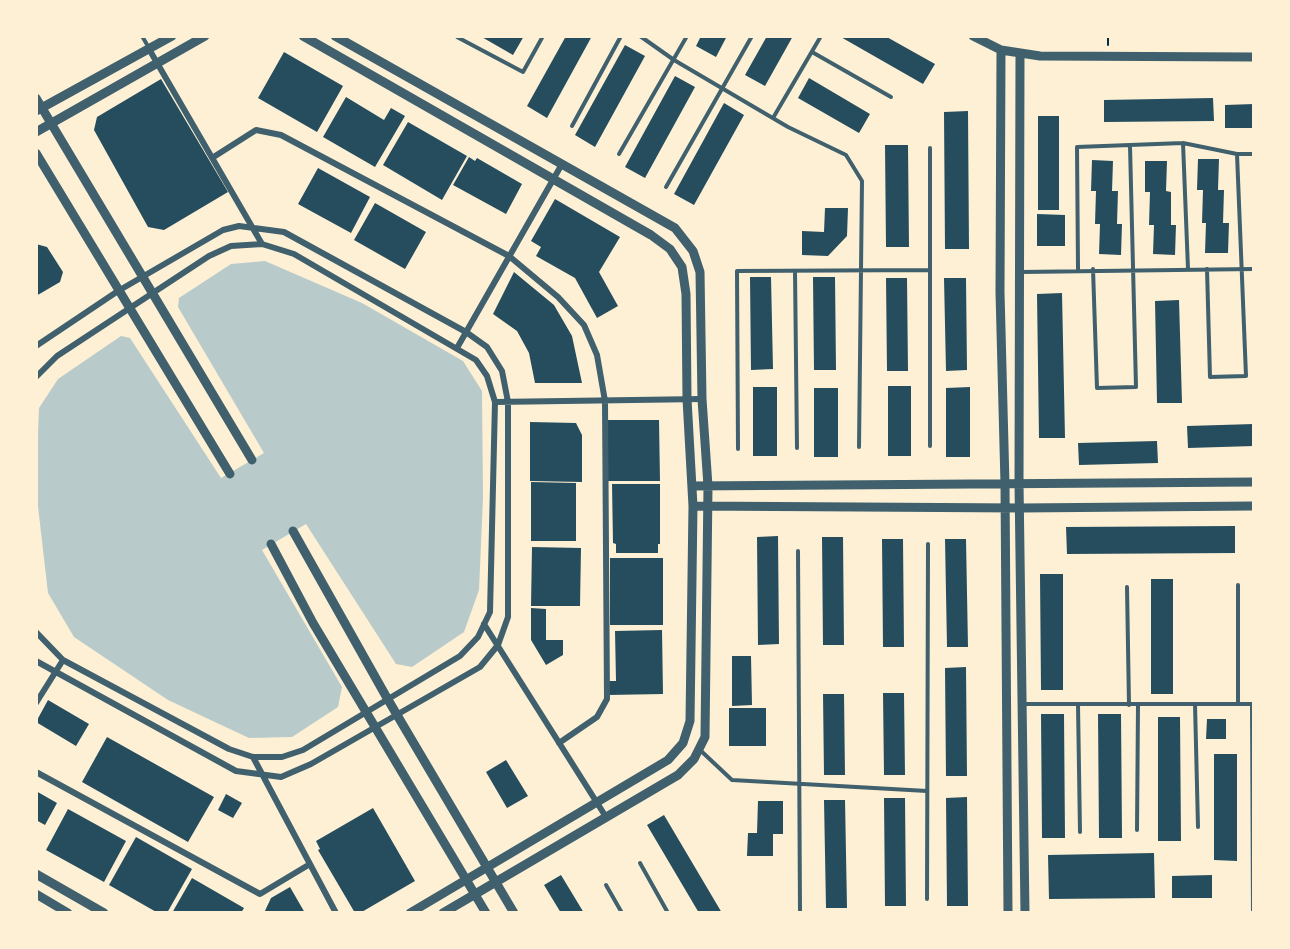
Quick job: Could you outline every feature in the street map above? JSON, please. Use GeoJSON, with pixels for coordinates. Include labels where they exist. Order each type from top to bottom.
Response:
{"type":"FeatureCollection","features":[{"type":"Feature","properties":{"kind":"street"},"geometry":{"type":"LineString","coordinates":[[39,109],[172,36]]}},
{"type":"Feature","properties":{"kind":"street"},"geometry":{"type":"LineString","coordinates":[[36,132],[206,36]]}},
{"type":"Feature","properties":{"kind":"street"},"geometry":{"type":"LineString","coordinates":[[303,36],[651,235],[670,249],[682,267],[686,294],[687,399],[693,506],[690,721],[682,743],[668,760],[410,913]]}},
{"type":"Feature","properties":{"kind":"street"},"geometry":{"type":"LineString","coordinates":[[335,36],[675,228],[693,250],[701,284],[702,399],[708,486],[705,737],[694,759],[678,775],[443,913]]}},
{"type":"Feature","properties":{"kind":"street"},"geometry":{"type":"LineString","coordinates":[[972,36],[1001,50],[1020,54],[1109,58],[1254,57]]}},
{"type":"Feature","properties":{"kind":"street"},"geometry":{"type":"LineString","coordinates":[[149,49],[262,244]]}},
{"type":"Feature","properties":{"kind":"street"},"geometry":{"type":"LineString","coordinates":[[1001,50],[1000,292],[1005,484],[1008,913]]}},
{"type":"Feature","properties":{"kind":"street"},"geometry":{"type":"LineString","coordinates":[[1020,54],[1019,483],[1025,913]]}},
{"type":"Feature","properties":{"kind":"street"},"geometry":{"type":"LineString","coordinates":[[36,98],[39,109],[51,123],[252,460]]}},
{"type":"Feature","properties":{"kind":"street"},"geometry":{"type":"LineString","coordinates":[[212,158],[256,130],[281,135],[509,256],[558,297],[584,325],[597,355],[604,400],[607,699],[597,717],[559,743]]}},
{"type":"Feature","properties":{"kind":"street"},"geometry":{"type":"LineString","coordinates":[[36,153],[230,474]]}},
{"type":"Feature","properties":{"kind":"street"},"geometry":{"type":"LineString","coordinates":[[457,348],[562,164]]}},
{"type":"Feature","properties":{"kind":"street"},"geometry":{"type":"LineString","coordinates":[[36,346],[118,291],[223,230],[240,226],[252,227],[284,232],[466,332],[487,348],[502,371],[508,402],[508,617],[498,645],[480,667],[311,764],[281,777],[236,771],[36,661]]}},
{"type":"Feature","properties":{"kind":"street"},"geometry":{"type":"LineString","coordinates":[[36,377],[57,356],[209,256],[231,246],[262,244],[294,254],[476,360],[487,376],[495,402],[490,612],[478,637],[460,656],[303,750],[282,757],[253,757],[229,749],[63,660],[36,632]]}},
{"type":"Feature","properties":{"kind":"street"},"geometry":{"type":"LineString","coordinates":[[495,402],[702,399]]}},
{"type":"Feature","properties":{"kind":"street"},"geometry":{"type":"LineString","coordinates":[[692,486],[1254,482]]}},
{"type":"Feature","properties":{"kind":"street"},"geometry":{"type":"LineString","coordinates":[[693,506],[1021,508],[1254,506]]}},
{"type":"Feature","properties":{"kind":"street"},"geometry":{"type":"LineString","coordinates":[[293,531],[396,714],[514,913]]}},
{"type":"Feature","properties":{"kind":"street"},"geometry":{"type":"LineString","coordinates":[[271,544],[375,728],[486,913]]}},
{"type":"Feature","properties":{"kind":"street"},"geometry":{"type":"LineString","coordinates":[[484,624],[606,817]]}},
{"type":"Feature","properties":{"kind":"street"},"geometry":{"type":"LineString","coordinates":[[36,703],[63,660]]}},
{"type":"Feature","properties":{"kind":"street"},"geometry":{"type":"LineString","coordinates":[[253,757],[336,913]]}},
{"type":"Feature","properties":{"kind":"street"},"geometry":{"type":"LineString","coordinates":[[36,772],[260,894],[310,864]]}},
{"type":"Feature","properties":{"kind":"street"},"geometry":{"type":"LineString","coordinates":[[36,874],[104,913]]}},
{"type":"Feature","properties":{"kind":"street"},"geometry":{"type":"LineString","coordinates":[[36,894],[68,913]]}},
{"type":"Feature","properties":{"kind":"lane"},"geometry":{"type":"LineString","coordinates":[[142,36],[149,49]]}},
{"type":"Feature","properties":{"kind":"lane"},"geometry":{"type":"LineString","coordinates":[[457,37],[523,72],[543,36]]}},
{"type":"Feature","properties":{"kind":"lane"},"geometry":{"type":"LineString","coordinates":[[572,126],[621,36]]}},
{"type":"Feature","properties":{"kind":"lane"},"geometry":{"type":"LineString","coordinates":[[639,36],[722,89],[846,155],[861,182],[859,447]]}},
{"type":"Feature","properties":{"kind":"lane"},"geometry":{"type":"LineString","coordinates":[[619,154],[687,36]]}},
{"type":"Feature","properties":{"kind":"lane"},"geometry":{"type":"LineString","coordinates":[[666,187],[752,36]]}},
{"type":"Feature","properties":{"kind":"lane"},"geometry":{"type":"LineString","coordinates":[[773,118],[821,36]]}},
{"type":"Feature","properties":{"kind":"lane"},"geometry":{"type":"LineString","coordinates":[[812,52],[891,98]]}},
{"type":"Feature","properties":{"kind":"lane"},"geometry":{"type":"LineString","coordinates":[[1078,269],[1077,147],[1183,143],[1238,154],[1254,154]]}},
{"type":"Feature","properties":{"kind":"lane"},"geometry":{"type":"LineString","coordinates":[[1183,143],[1188,269]]}},
{"type":"Feature","properties":{"kind":"lane"},"geometry":{"type":"LineString","coordinates":[[1093,269],[1097,388],[1136,387],[1130,146]]}},
{"type":"Feature","properties":{"kind":"lane"},"geometry":{"type":"LineString","coordinates":[[930,148],[930,446]]}},
{"type":"Feature","properties":{"kind":"lane"},"geometry":{"type":"LineString","coordinates":[[1207,269],[1210,376],[1246,376],[1238,154]]}},
{"type":"Feature","properties":{"kind":"lane"},"geometry":{"type":"LineString","coordinates":[[1021,272],[1078,269],[1254,268]]}},
{"type":"Feature","properties":{"kind":"lane"},"geometry":{"type":"LineString","coordinates":[[738,449],[737,272],[930,270]]}},
{"type":"Feature","properties":{"kind":"lane"},"geometry":{"type":"LineString","coordinates":[[795,271],[797,448]]}},
{"type":"Feature","properties":{"kind":"lane"},"geometry":{"type":"LineString","coordinates":[[927,899],[928,544]]}},
{"type":"Feature","properties":{"kind":"lane"},"geometry":{"type":"LineString","coordinates":[[798,551],[800,913]]}},
{"type":"Feature","properties":{"kind":"lane"},"geometry":{"type":"LineString","coordinates":[[1238,585],[1238,704]]}},
{"type":"Feature","properties":{"kind":"lane"},"geometry":{"type":"LineString","coordinates":[[1127,586],[1129,705]]}},
{"type":"Feature","properties":{"kind":"lane"},"geometry":{"type":"LineString","coordinates":[[1022,704],[1253,704],[1253,913]]}},
{"type":"Feature","properties":{"kind":"lane"},"geometry":{"type":"LineString","coordinates":[[1195,704],[1198,827]]}},
{"type":"Feature","properties":{"kind":"lane"},"geometry":{"type":"LineString","coordinates":[[1078,705],[1080,832]]}},
{"type":"Feature","properties":{"kind":"lane"},"geometry":{"type":"LineString","coordinates":[[1137,830],[1138,705]]}},
{"type":"Feature","properties":{"kind":"lane"},"geometry":{"type":"LineString","coordinates":[[699,749],[732,780],[927,791]]}},
{"type":"Feature","properties":{"kind":"lane"},"geometry":{"type":"LineString","coordinates":[[640,863],[668,913]]}},
{"type":"Feature","properties":{"kind":"lane"},"geometry":{"type":"LineString","coordinates":[[606,885],[622,913]]}},
{"type":"Feature","properties":{"kind":"shaded area"},"geometry":{"type":"Polygon","coordinates":[[[265,261],[362,303],[463,361],[482,391],[483,498],[479,590],[464,632],[412,667],[396,664],[306,524],[262,550],[342,687],[338,707],[292,737],[249,738],[168,700],[74,637],[48,593],[36,489],[39,408],[58,379],[121,336],[130,338],[221,478],[264,453],[178,307],[179,298],[231,264],[265,261]]]}},
{"type":"Feature","properties":{"kind":"building"},"geometry":{"type":"Polygon","coordinates":[[[480,36],[524,36],[513,55],[480,36]]]}},
{"type":"Feature","properties":{"kind":"building"},"geometry":{"type":"Polygon","coordinates":[[[566,36],[592,36],[547,118],[527,106],[566,36]]]}},
{"type":"Feature","properties":{"kind":"building"},"geometry":{"type":"Polygon","coordinates":[[[701,36],[727,36],[716,57],[696,46],[701,36]]]}},
{"type":"Feature","properties":{"kind":"building"},"geometry":{"type":"Polygon","coordinates":[[[767,36],[793,36],[765,86],[745,75],[767,36]]]}},
{"type":"Feature","properties":{"kind":"building"},"geometry":{"type":"Polygon","coordinates":[[[839,36],[885,36],[935,64],[923,84],[839,36]]]}},
{"type":"Feature","properties":{"kind":"building"},"geometry":{"type":"Polygon","coordinates":[[[625,45],[645,56],[595,147],[575,135],[625,45]]]}},
{"type":"Feature","properties":{"kind":"building"},"geometry":{"type":"Polygon","coordinates":[[[284,52],[343,86],[317,132],[258,98],[284,52]]]}},
{"type":"Feature","properties":{"kind":"building"},"geometry":{"type":"Polygon","coordinates":[[[675,76],[695,87],[645,178],[625,167],[675,76]]]}},
{"type":"Feature","properties":{"kind":"building"},"geometry":{"type":"Polygon","coordinates":[[[809,78],[870,114],[859,133],[798,98],[809,78]]]}},
{"type":"Feature","properties":{"kind":"building"},"geometry":{"type":"Polygon","coordinates":[[[161,79],[228,192],[164,230],[148,227],[94,130],[97,117],[161,79]]]}},
{"type":"Feature","properties":{"kind":"building"},"geometry":{"type":"Polygon","coordinates":[[[346,97],[384,120],[391,108],[405,116],[375,167],[323,137],[346,97]]]}},
{"type":"Feature","properties":{"kind":"building"},"geometry":{"type":"Polygon","coordinates":[[[1213,98],[1214,121],[1104,122],[1104,100],[1213,98]]]}},
{"type":"Feature","properties":{"kind":"building"},"geometry":{"type":"Polygon","coordinates":[[[724,103],[744,115],[694,205],[674,194],[724,103]]]}},
{"type":"Feature","properties":{"kind":"building"},"geometry":{"type":"Polygon","coordinates":[[[1254,104],[1254,128],[1225,128],[1225,105],[1254,104]]]}},
{"type":"Feature","properties":{"kind":"building"},"geometry":{"type":"Polygon","coordinates":[[[968,111],[969,249],[945,249],[944,112],[968,111]]]}},
{"type":"Feature","properties":{"kind":"building"},"geometry":{"type":"Polygon","coordinates":[[[1038,116],[1059,116],[1059,210],[1038,210],[1038,116]]]}},
{"type":"Feature","properties":{"kind":"building"},"geometry":{"type":"Polygon","coordinates":[[[408,122],[467,156],[442,200],[383,165],[408,122]]]}},
{"type":"Feature","properties":{"kind":"building"},"geometry":{"type":"Polygon","coordinates":[[[885,145],[908,145],[909,247],[886,247],[885,145]]]}},
{"type":"Feature","properties":{"kind":"building"},"geometry":{"type":"Polygon","coordinates":[[[469,157],[475,161],[477,158],[522,184],[506,214],[453,185],[469,157]]]}},
{"type":"Feature","properties":{"kind":"building"},"geometry":{"type":"Polygon","coordinates":[[[1198,159],[1219,159],[1218,190],[1224,190],[1223,223],[1229,223],[1228,253],[1205,253],[1206,223],[1202,223],[1203,190],[1197,190],[1198,159]]]}},
{"type":"Feature","properties":{"kind":"building"},"geometry":{"type":"Polygon","coordinates":[[[1092,160],[1113,161],[1112,191],[1118,191],[1117,224],[1122,224],[1121,255],[1099,254],[1100,224],[1095,224],[1096,191],[1091,191],[1092,160]]]}},
{"type":"Feature","properties":{"kind":"building"},"geometry":{"type":"Polygon","coordinates":[[[1145,161],[1167,161],[1166,191],[1171,192],[1171,225],[1176,225],[1175,255],[1153,254],[1154,225],[1149,225],[1150,192],[1145,192],[1145,161]]]}},
{"type":"Feature","properties":{"kind":"building"},"geometry":{"type":"Polygon","coordinates":[[[318,168],[370,197],[351,233],[298,204],[318,168]]]}},
{"type":"Feature","properties":{"kind":"building"},"geometry":{"type":"Polygon","coordinates":[[[555,199],[620,237],[599,272],[618,306],[597,318],[575,278],[536,256],[541,247],[531,241],[555,199]]]}},
{"type":"Feature","properties":{"kind":"building"},"geometry":{"type":"Polygon","coordinates":[[[375,203],[426,232],[405,269],[354,240],[375,203]]]}},
{"type":"Feature","properties":{"kind":"building"},"geometry":{"type":"Polygon","coordinates":[[[825,208],[848,208],[847,236],[828,256],[802,255],[802,231],[824,232],[825,208]]]}},
{"type":"Feature","properties":{"kind":"building"},"geometry":{"type":"Polygon","coordinates":[[[1037,214],[1065,215],[1065,246],[1037,246],[1037,214]]]}},
{"type":"Feature","properties":{"kind":"building"},"geometry":{"type":"Polygon","coordinates":[[[36,244],[47,247],[63,272],[60,282],[36,296],[36,244]]]}},
{"type":"Feature","properties":{"kind":"building"},"geometry":{"type":"Polygon","coordinates":[[[514,272],[554,305],[572,336],[582,383],[535,383],[529,353],[517,331],[493,314],[514,272]]]}},
{"type":"Feature","properties":{"kind":"building"},"geometry":{"type":"Polygon","coordinates":[[[750,277],[771,277],[773,369],[751,370],[750,277]]]}},
{"type":"Feature","properties":{"kind":"building"},"geometry":{"type":"Polygon","coordinates":[[[813,277],[835,277],[836,370],[814,370],[813,277]]]}},
{"type":"Feature","properties":{"kind":"building"},"geometry":{"type":"Polygon","coordinates":[[[886,278],[907,278],[908,371],[887,371],[886,278]]]}},
{"type":"Feature","properties":{"kind":"building"},"geometry":{"type":"Polygon","coordinates":[[[944,278],[966,278],[967,370],[946,371],[944,278]]]}},
{"type":"Feature","properties":{"kind":"building"},"geometry":{"type":"Polygon","coordinates":[[[1062,293],[1065,438],[1039,438],[1037,294],[1062,293]]]}},
{"type":"Feature","properties":{"kind":"building"},"geometry":{"type":"Polygon","coordinates":[[[1179,300],[1182,403],[1157,403],[1155,301],[1179,300]]]}},
{"type":"Feature","properties":{"kind":"building"},"geometry":{"type":"Polygon","coordinates":[[[888,386],[911,386],[911,456],[888,456],[888,386]]]}},
{"type":"Feature","properties":{"kind":"building"},"geometry":{"type":"Polygon","coordinates":[[[753,387],[777,387],[777,456],[753,456],[753,387]]]}},
{"type":"Feature","properties":{"kind":"building"},"geometry":{"type":"Polygon","coordinates":[[[970,387],[970,457],[946,457],[946,388],[970,387]]]}},
{"type":"Feature","properties":{"kind":"building"},"geometry":{"type":"Polygon","coordinates":[[[814,388],[838,388],[838,457],[814,457],[814,388]]]}},
{"type":"Feature","properties":{"kind":"building"},"geometry":{"type":"Polygon","coordinates":[[[608,420],[659,420],[660,481],[608,481],[608,420]]]}},
{"type":"Feature","properties":{"kind":"building"},"geometry":{"type":"Polygon","coordinates":[[[530,422],[576,423],[582,435],[582,482],[530,481],[530,422]]]}},
{"type":"Feature","properties":{"kind":"building"},"geometry":{"type":"Polygon","coordinates":[[[1254,424],[1254,446],[1188,448],[1187,426],[1254,424]]]}},
{"type":"Feature","properties":{"kind":"building"},"geometry":{"type":"Polygon","coordinates":[[[1157,441],[1158,463],[1079,465],[1078,443],[1157,441]]]}},
{"type":"Feature","properties":{"kind":"building"},"geometry":{"type":"Polygon","coordinates":[[[531,482],[576,483],[576,541],[531,541],[531,482]]]}},
{"type":"Feature","properties":{"kind":"building"},"geometry":{"type":"Polygon","coordinates":[[[612,484],[660,484],[658,553],[616,553],[616,544],[613,543],[612,484]]]}},
{"type":"Feature","properties":{"kind":"building"},"geometry":{"type":"Polygon","coordinates":[[[1235,526],[1235,553],[1067,554],[1066,527],[1235,526]]]}},
{"type":"Feature","properties":{"kind":"building"},"geometry":{"type":"Polygon","coordinates":[[[778,536],[779,644],[758,645],[757,537],[778,536]]]}},
{"type":"Feature","properties":{"kind":"building"},"geometry":{"type":"Polygon","coordinates":[[[822,537],[843,537],[844,645],[823,645],[822,537]]]}},
{"type":"Feature","properties":{"kind":"building"},"geometry":{"type":"Polygon","coordinates":[[[882,539],[903,539],[904,647],[883,647],[882,539]]]}},
{"type":"Feature","properties":{"kind":"building"},"geometry":{"type":"Polygon","coordinates":[[[945,539],[966,539],[968,647],[947,647],[945,539]]]}},
{"type":"Feature","properties":{"kind":"building"},"geometry":{"type":"Polygon","coordinates":[[[532,547],[581,548],[580,606],[531,606],[532,547]]]}},
{"type":"Feature","properties":{"kind":"building"},"geometry":{"type":"Polygon","coordinates":[[[610,558],[663,558],[663,625],[610,625],[610,558]]]}},
{"type":"Feature","properties":{"kind":"building"},"geometry":{"type":"Polygon","coordinates":[[[1040,574],[1063,574],[1063,690],[1041,690],[1040,574]]]}},
{"type":"Feature","properties":{"kind":"building"},"geometry":{"type":"Polygon","coordinates":[[[1151,579],[1173,579],[1173,694],[1151,694],[1151,579]]]}},
{"type":"Feature","properties":{"kind":"building"},"geometry":{"type":"Polygon","coordinates":[[[531,608],[546,609],[546,640],[563,640],[563,655],[546,665],[531,640],[531,608]]]}},
{"type":"Feature","properties":{"kind":"building"},"geometry":{"type":"Polygon","coordinates":[[[662,630],[663,694],[608,695],[608,681],[616,681],[615,631],[662,630]]]}},
{"type":"Feature","properties":{"kind":"building"},"geometry":{"type":"Polygon","coordinates":[[[732,656],[751,656],[752,705],[732,706],[732,656]]]}},
{"type":"Feature","properties":{"kind":"building"},"geometry":{"type":"Polygon","coordinates":[[[966,667],[967,776],[946,776],[945,668],[966,667]]]}},
{"type":"Feature","properties":{"kind":"building"},"geometry":{"type":"Polygon","coordinates":[[[883,693],[904,693],[905,775],[884,775],[883,693]]]}},
{"type":"Feature","properties":{"kind":"building"},"geometry":{"type":"Polygon","coordinates":[[[823,694],[844,694],[845,775],[824,775],[823,694]]]}},
{"type":"Feature","properties":{"kind":"building"},"geometry":{"type":"Polygon","coordinates":[[[48,700],[89,724],[76,746],[36,722],[48,700]]]}},
{"type":"Feature","properties":{"kind":"building"},"geometry":{"type":"Polygon","coordinates":[[[729,708],[766,708],[766,746],[729,746],[729,708]]]}},
{"type":"Feature","properties":{"kind":"building"},"geometry":{"type":"Polygon","coordinates":[[[1041,714],[1064,714],[1065,838],[1042,838],[1041,714]]]}},
{"type":"Feature","properties":{"kind":"building"},"geometry":{"type":"Polygon","coordinates":[[[1098,714],[1121,714],[1122,838],[1099,838],[1098,714]]]}},
{"type":"Feature","properties":{"kind":"building"},"geometry":{"type":"Polygon","coordinates":[[[1158,717],[1180,717],[1181,841],[1158,841],[1158,717]]]}},
{"type":"Feature","properties":{"kind":"building"},"geometry":{"type":"Polygon","coordinates":[[[1207,719],[1226,719],[1226,739],[1206,739],[1207,719]]]}},
{"type":"Feature","properties":{"kind":"building"},"geometry":{"type":"Polygon","coordinates":[[[107,737],[214,797],[188,842],[82,782],[107,737]]]}},
{"type":"Feature","properties":{"kind":"building"},"geometry":{"type":"Polygon","coordinates":[[[1214,754],[1237,754],[1237,861],[1214,860],[1214,754]]]}},
{"type":"Feature","properties":{"kind":"building"},"geometry":{"type":"Polygon","coordinates":[[[506,760],[528,796],[507,808],[486,772],[506,760]]]}},
{"type":"Feature","properties":{"kind":"building"},"geometry":{"type":"Polygon","coordinates":[[[36,791],[57,803],[45,825],[36,820],[36,791]]]}},
{"type":"Feature","properties":{"kind":"building"},"geometry":{"type":"Polygon","coordinates":[[[226,794],[242,803],[233,818],[218,810],[226,794]]]}},
{"type":"Feature","properties":{"kind":"building"},"geometry":{"type":"Polygon","coordinates":[[[967,797],[968,906],[947,906],[946,798],[967,797]]]}},
{"type":"Feature","properties":{"kind":"building"},"geometry":{"type":"Polygon","coordinates":[[[884,798],[905,798],[906,906],[885,906],[884,798]]]}},
{"type":"Feature","properties":{"kind":"building"},"geometry":{"type":"Polygon","coordinates":[[[824,800],[845,800],[847,908],[826,908],[824,800]]]}},
{"type":"Feature","properties":{"kind":"building"},"geometry":{"type":"Polygon","coordinates":[[[758,801],[783,801],[783,834],[773,834],[773,856],[747,856],[748,833],[757,833],[758,801]]]}},
{"type":"Feature","properties":{"kind":"building"},"geometry":{"type":"Polygon","coordinates":[[[373,808],[415,881],[360,913],[355,913],[318,850],[320,849],[316,841],[373,808]]]}},
{"type":"Feature","properties":{"kind":"building"},"geometry":{"type":"Polygon","coordinates":[[[68,809],[126,841],[104,882],[46,850],[68,809]]]}},
{"type":"Feature","properties":{"kind":"building"},"geometry":{"type":"Polygon","coordinates":[[[664,815],[722,913],[699,913],[647,825],[664,815]]]}},
{"type":"Feature","properties":{"kind":"building"},"geometry":{"type":"Polygon","coordinates":[[[136,837],[192,869],[167,913],[158,913],[109,885],[136,837]]]}},
{"type":"Feature","properties":{"kind":"building"},"geometry":{"type":"Polygon","coordinates":[[[1154,853],[1155,898],[1049,899],[1048,855],[1154,853]]]}},
{"type":"Feature","properties":{"kind":"building"},"geometry":{"type":"Polygon","coordinates":[[[561,875],[584,913],[561,913],[544,885],[561,875]]]}},
{"type":"Feature","properties":{"kind":"building"},"geometry":{"type":"Polygon","coordinates":[[[1212,875],[1212,898],[1172,898],[1172,876],[1212,875]]]}},
{"type":"Feature","properties":{"kind":"building"},"geometry":{"type":"Polygon","coordinates":[[[192,878],[244,908],[241,913],[172,913],[192,878]]]}},
{"type":"Feature","properties":{"kind":"building"},"geometry":{"type":"Polygon","coordinates":[[[290,887],[305,913],[264,913],[271,898],[290,887]]]}}]}
